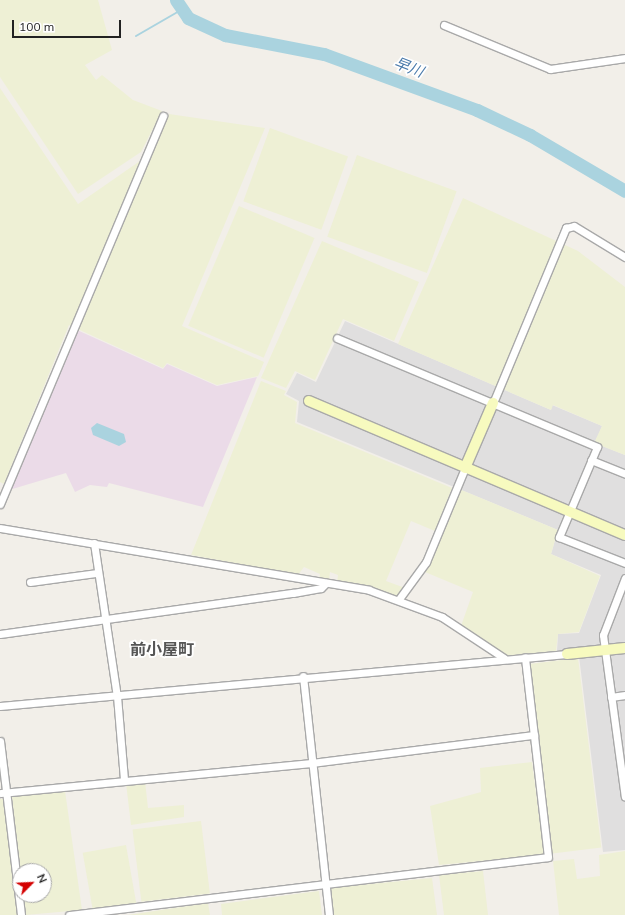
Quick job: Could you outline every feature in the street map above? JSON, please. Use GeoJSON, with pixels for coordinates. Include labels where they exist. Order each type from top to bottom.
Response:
{"type":"FeatureCollection","features":[{"type":"Feature","properties":{"kind":"street"},"geometry":{"type":"LineString","coordinates":[[444,25],[550,69],[625,58]]}},
{"type":"Feature","properties":{"kind":"street"},"geometry":{"type":"LineString","coordinates":[[0,504],[163,116]]}},
{"type":"Feature","properties":{"kind":"street"},"geometry":{"type":"LineString","coordinates":[[399,599],[426,562],[464,468],[493,403],[566,228],[574,226],[625,257]]}},
{"type":"Feature","properties":{"kind":"street"},"geometry":{"type":"LineString","coordinates":[[337,338],[597,447],[569,511],[560,537],[625,563]]}},
{"type":"Feature","properties":{"kind":"street"},"geometry":{"type":"LineString","coordinates":[[309,401],[625,535]]}},
{"type":"Feature","properties":{"kind":"street"},"geometry":{"type":"LineString","coordinates":[[591,460],[625,474]]}},
{"type":"Feature","properties":{"kind":"street"},"geometry":{"type":"LineString","coordinates":[[0,528],[326,583],[399,599],[442,617],[504,658]]}},
{"type":"Feature","properties":{"kind":"street"},"geometry":{"type":"LineString","coordinates":[[94,543],[96,573],[117,696],[124,780]]}},
{"type":"Feature","properties":{"kind":"street"},"geometry":{"type":"LineString","coordinates":[[30,582],[96,573]]}},
{"type":"Feature","properties":{"kind":"street"},"geometry":{"type":"LineString","coordinates":[[625,578],[605,626],[605,650],[625,797]]}},
{"type":"Feature","properties":{"kind":"street"},"geometry":{"type":"LineString","coordinates":[[0,634],[320,588],[326,583]]}},
{"type":"Feature","properties":{"kind":"street"},"geometry":{"type":"LineString","coordinates":[[0,706],[117,696],[302,676],[625,648]]}},
{"type":"Feature","properties":{"kind":"street"},"geometry":{"type":"LineString","coordinates":[[69,915],[548,857],[525,657]]}},
{"type":"Feature","properties":{"kind":"street"},"geometry":{"type":"LineString","coordinates":[[302,676],[329,915]]}},
{"type":"Feature","properties":{"kind":"street"},"geometry":{"type":"LineString","coordinates":[[611,696],[625,695]]}},
{"type":"Feature","properties":{"kind":"street"},"geometry":{"type":"LineString","coordinates":[[4,793],[124,780],[311,763],[534,735]]}},
{"type":"Feature","properties":{"kind":"street"},"geometry":{"type":"LineString","coordinates":[[0,742],[4,793],[21,915]]}},
{"type":"Feature","properties":{"kind":"shaded area"},"geometry":{"type":"Polygon","coordinates":[[[345,321],[551,410],[552,405],[602,426],[595,443],[625,455],[625,850],[603,852],[578,648],[557,651],[558,634],[579,633],[601,575],[551,554],[558,530],[297,422],[299,401],[286,394],[297,373],[316,382],[345,321]]]}},
{"type":"Feature","properties":{"kind":"shaded area"},"geometry":{"type":"Polygon","coordinates":[[[77,330],[163,369],[167,364],[217,386],[257,377],[203,507],[109,483],[107,487],[90,485],[75,492],[66,473],[9,490],[77,330]]]}},
{"type":"Feature","properties":{"kind":"green space"},"geometry":{"type":"Polygon","coordinates":[[[0,0],[98,0],[112,50],[85,65],[96,80],[102,75],[133,100],[162,111],[141,152],[78,194],[0,77],[0,0]]]}},
{"type":"Feature","properties":{"kind":"green space"},"geometry":{"type":"Polygon","coordinates":[[[0,88],[78,204],[150,154],[169,114],[265,128],[182,326],[264,362],[258,376],[217,385],[167,363],[163,368],[69,325],[4,484],[0,482],[0,88]]]}},
{"type":"Feature","properties":{"kind":"green space"},"geometry":{"type":"Polygon","coordinates":[[[270,128],[348,156],[321,230],[243,201],[270,128]]]}},
{"type":"Feature","properties":{"kind":"green space"},"geometry":{"type":"Polygon","coordinates":[[[357,155],[457,191],[427,273],[327,237],[357,155]]]}},
{"type":"Feature","properties":{"kind":"green space"},"geometry":{"type":"Polygon","coordinates":[[[463,198],[578,251],[625,287],[625,455],[594,443],[602,426],[553,405],[551,410],[398,344],[463,198]]]}},
{"type":"Feature","properties":{"kind":"green space"},"geometry":{"type":"Polygon","coordinates":[[[239,206],[314,238],[264,358],[188,326],[239,206]]]}},
{"type":"Feature","properties":{"kind":"green space"},"geometry":{"type":"Polygon","coordinates":[[[322,241],[419,282],[394,341],[343,319],[315,380],[295,371],[286,388],[261,378],[322,241]]]}},
{"type":"Feature","properties":{"kind":"green space"},"geometry":{"type":"Polygon","coordinates":[[[261,381],[286,391],[284,395],[297,402],[295,423],[452,488],[435,531],[411,521],[386,581],[405,588],[398,597],[337,583],[338,575],[330,572],[329,581],[319,580],[320,574],[304,567],[298,575],[191,555],[261,381]]]}},
{"type":"Feature","properties":{"kind":"green space"},"geometry":{"type":"Polygon","coordinates":[[[459,489],[558,530],[551,554],[600,576],[579,632],[558,634],[556,651],[504,656],[461,626],[473,592],[425,572],[459,489]]]}},
{"type":"Feature","properties":{"kind":"green space"},"geometry":{"type":"Polygon","coordinates":[[[578,658],[601,848],[553,854],[529,664],[578,658]]]}},
{"type":"Feature","properties":{"kind":"green space"},"geometry":{"type":"Polygon","coordinates":[[[532,762],[544,855],[439,865],[430,806],[481,792],[480,768],[532,762]]]}},
{"type":"Feature","properties":{"kind":"green space"},"geometry":{"type":"Polygon","coordinates":[[[145,781],[148,808],[184,805],[184,817],[131,825],[126,783],[145,781]]]}},
{"type":"Feature","properties":{"kind":"green space"},"geometry":{"type":"Polygon","coordinates":[[[65,791],[82,910],[25,915],[24,903],[52,903],[52,863],[19,863],[12,796],[65,791]]]}},
{"type":"Feature","properties":{"kind":"green space"},"geometry":{"type":"Polygon","coordinates":[[[0,799],[5,799],[12,863],[12,903],[17,903],[18,915],[0,915],[0,799]]]}},
{"type":"Feature","properties":{"kind":"green space"},"geometry":{"type":"Polygon","coordinates":[[[201,821],[210,893],[141,902],[133,829],[201,821]]]}},
{"type":"Feature","properties":{"kind":"green space"},"geometry":{"type":"Polygon","coordinates":[[[126,845],[136,904],[93,912],[83,853],[126,845]]]}},
{"type":"Feature","properties":{"kind":"green space"},"geometry":{"type":"Polygon","coordinates":[[[625,851],[625,915],[559,915],[553,861],[574,859],[577,879],[600,876],[599,855],[625,851]]]}},
{"type":"Feature","properties":{"kind":"green space"},"geometry":{"type":"Polygon","coordinates":[[[483,871],[488,915],[444,915],[439,875],[483,871]]]}},
{"type":"Feature","properties":{"kind":"green space"},"geometry":{"type":"Polygon","coordinates":[[[432,878],[437,915],[333,915],[330,888],[432,878]]]}},
{"type":"Feature","properties":{"kind":"green space"},"geometry":{"type":"Polygon","coordinates":[[[319,891],[322,915],[222,915],[221,904],[319,891]]]}},
{"type":"Feature","properties":{"kind":"green space"},"geometry":{"type":"Polygon","coordinates":[[[208,903],[210,915],[128,915],[208,903]]]}},
{"type":"Feature","properties":{"kind":"water"},"geometry":{"type":"Polygon","coordinates":[[[97,423],[124,434],[126,442],[119,446],[93,435],[91,428],[97,423]]]}},
{"type":"Feature","properties":{"kind":"waterway","name":"早川"},"geometry":{"type":"LineString","coordinates":[[176,0],[188,18],[225,35],[324,54],[477,110],[530,135],[625,191]]}},
{"type":"Feature","properties":{"kind":"waterway"},"geometry":{"type":"LineString","coordinates":[[136,36],[181,10]]}},
{"type":"Feature","properties":{"kind":"district","name":"前小屋町"},"geometry":{"type":"Point","coordinates":[162,649]}}]}
